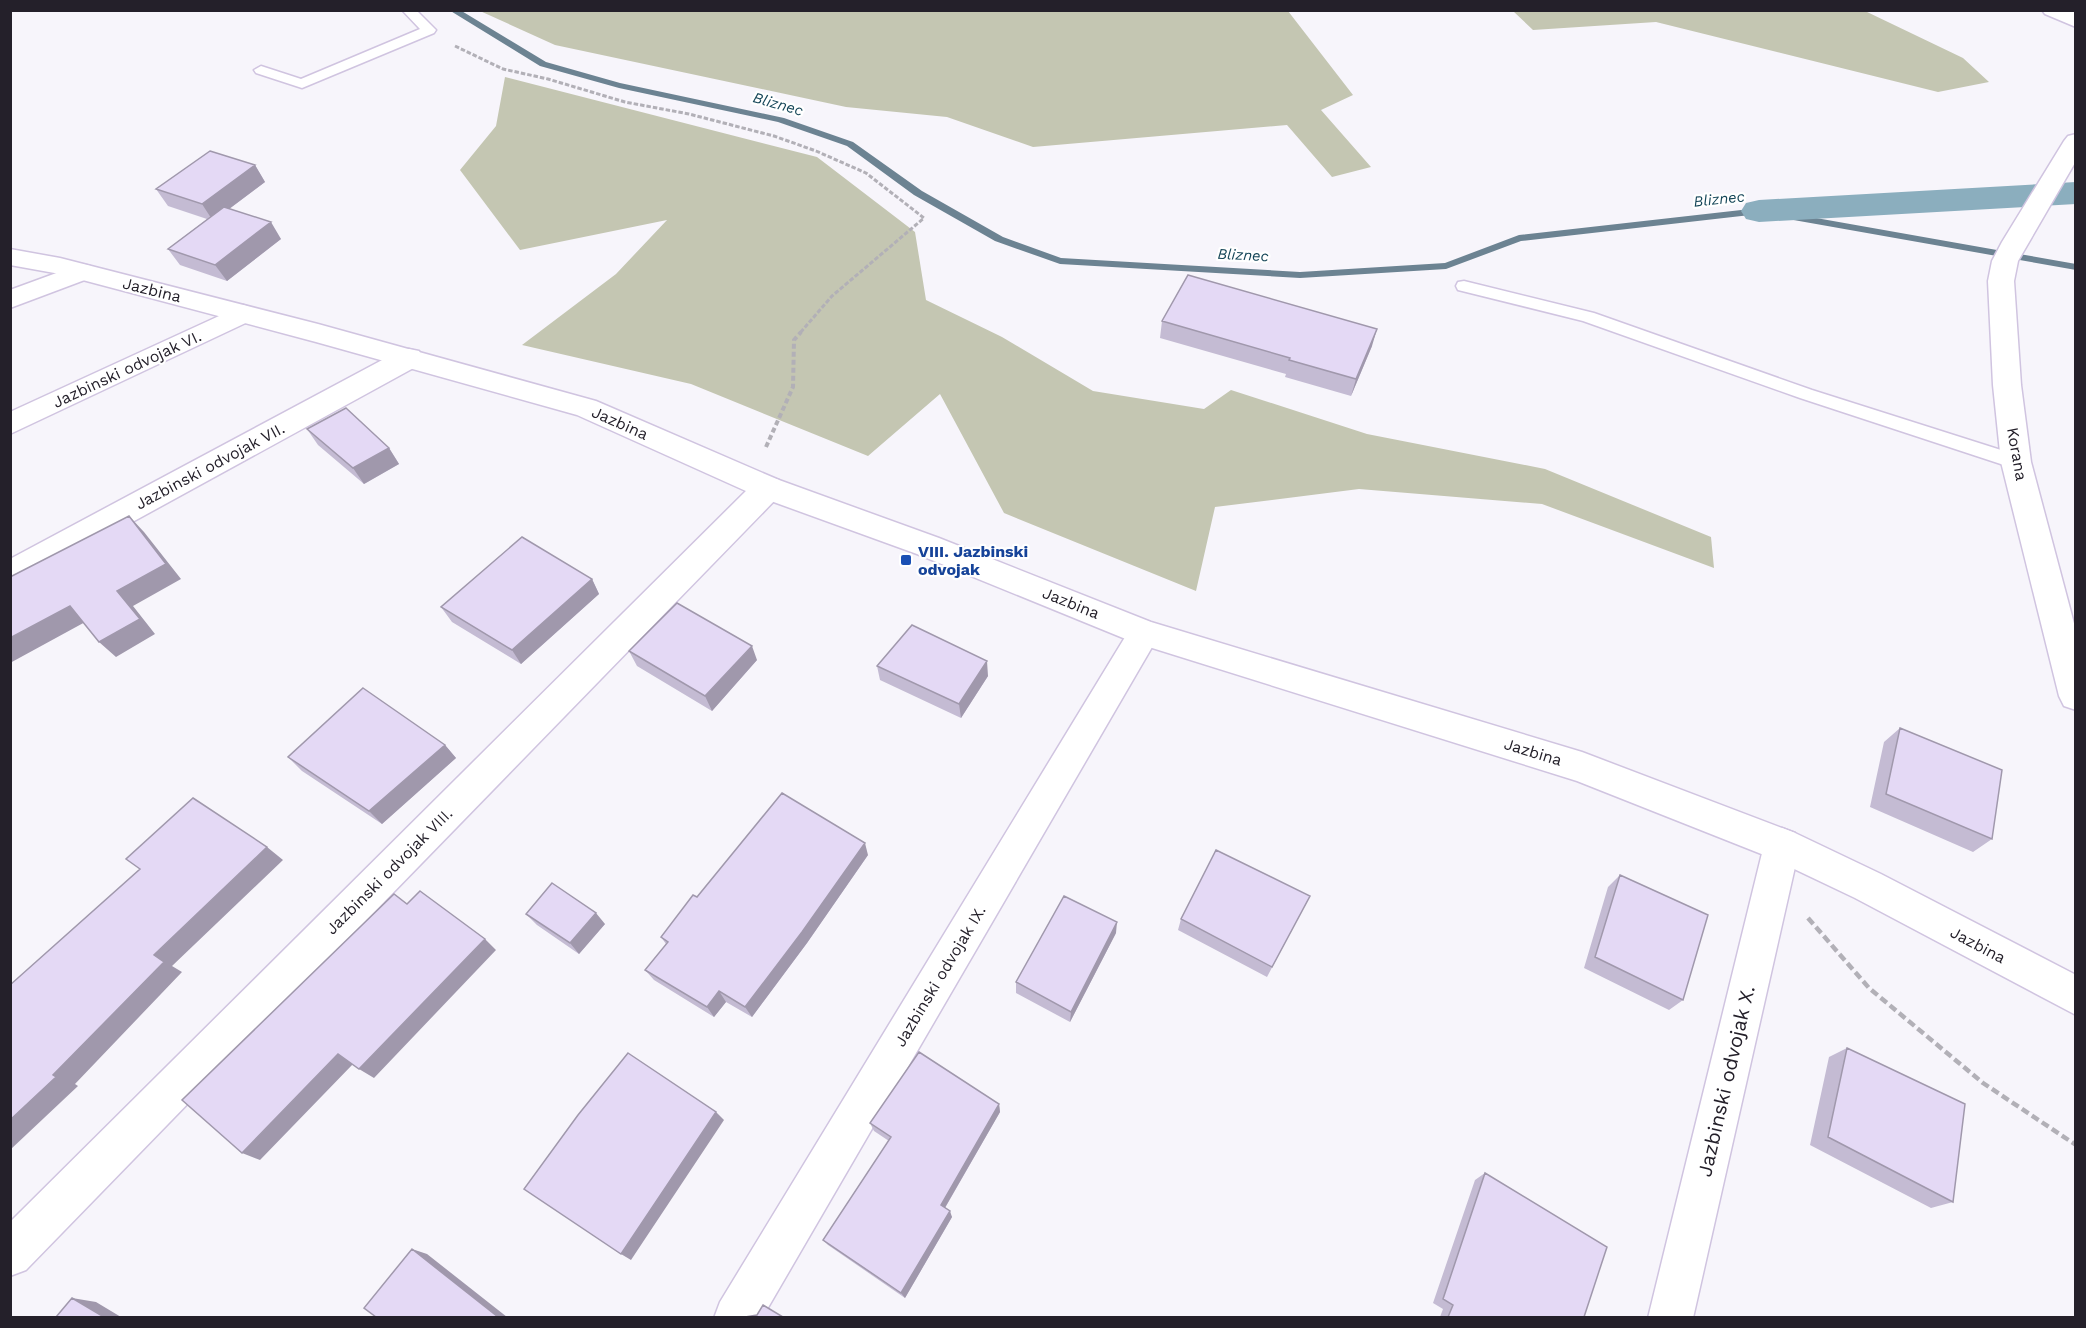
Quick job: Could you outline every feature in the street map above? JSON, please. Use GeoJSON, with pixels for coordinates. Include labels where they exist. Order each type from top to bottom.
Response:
{"type":"FeatureCollection","features":[{"type":"Feature","properties":{"kind":"street"},"geometry":{"type":"LineString","coordinates":[[2052,10],[2076,21]]}},
{"type":"Feature","properties":{"kind":"street","name":"Korana"},"geometry":{"type":"LineString","coordinates":[[2076,141],[2052,177],[2010,252],[2001,281],[2007,385],[2016,462],[2076,696]]}},
{"type":"Feature","properties":{"kind":"street","name":"Jazbina"},"geometry":{"type":"LineString","coordinates":[[10,257],[81,272],[243,314],[586,408],[768,488],[928,546],[1144,633],[1582,767],[1782,846],[1868,886],[2076,996]]}},
{"type":"Feature","properties":{"kind":"street"},"geometry":{"type":"LineString","coordinates":[[10,300],[81,272]]}},
{"type":"Feature","properties":{"kind":"street","name":"Jazbinski odvojak VI."},"geometry":{"type":"LineString","coordinates":[[10,424],[243,314]]}},
{"type":"Feature","properties":{"kind":"street","name":"Jazbinski odvojak VII."},"geometry":{"type":"LineString","coordinates":[[10,574],[409,358]]}},
{"type":"Feature","properties":{"kind":"street","name":"Jazbinski odvojak VIII."},"geometry":{"type":"LineString","coordinates":[[10,1254],[768,488]]}},
{"type":"Feature","properties":{"kind":"street","name":"Jazbinski odvojak IX."},"geometry":{"type":"LineString","coordinates":[[736,1317],[1144,633]]}},
{"type":"Feature","properties":{"kind":"street","name":"Jazbinski odvojak X."},"geometry":{"type":"LineString","coordinates":[[1670,1317],[1782,846]]}},
{"type":"Feature","properties":{"kind":"lane"},"geometry":{"type":"LineString","coordinates":[[261,70],[302,84],[429,30],[408,10]]}},
{"type":"Feature","properties":{"kind":"lane"},"geometry":{"type":"LineString","coordinates":[[1464,286],[1588,317],[1806,394],[2016,462]]}},
{"type":"Feature","properties":{"kind":"path"},"geometry":{"type":"LineString","coordinates":[[429,30],[471,55],[503,69],[548,79],[625,102],[689,114],[774,136],[816,151],[866,173],[924,218],[832,296],[794,340],[793,387],[773,435],[763,451]]}},
{"type":"Feature","properties":{"kind":"path"},"geometry":{"type":"LineString","coordinates":[[1804,913],[1869,988],[1983,1083],[2076,1145]]}},
{"type":"Feature","properties":{"kind":"green space"},"geometry":{"type":"Polygon","coordinates":[[[480,11],[1288,11],[1353,95],[1321,110],[1371,167],[1332,177],[1287,125],[1033,147],[947,117],[846,107],[555,45],[480,11]]]}},
{"type":"Feature","properties":{"kind":"green space"},"geometry":{"type":"Polygon","coordinates":[[[1513,11],[1865,11],[1963,58],[1989,82],[1938,92],[1656,22],[1533,30],[1513,11]]]}},
{"type":"Feature","properties":{"kind":"green space"},"geometry":{"type":"Polygon","coordinates":[[[505,77],[817,157],[915,232],[926,300],[1002,337],[1093,391],[1204,409],[1231,390],[1367,434],[1545,469],[1711,537],[1714,568],[1542,504],[1359,489],[1215,507],[1196,591],[1004,513],[940,394],[868,456],[691,384],[522,345],[616,274],[667,220],[520,250],[460,170],[496,126],[505,77]]]}},
{"type":"Feature","properties":{"kind":"building"},"geometry":{"type":"Polygon","coordinates":[[[210,151],[255,165],[202,204],[156,189],[210,151]]]}},
{"type":"Feature","properties":{"kind":"building"},"geometry":{"type":"Polygon","coordinates":[[[224,207],[271,222],[215,265],[168,249],[224,207]]]}},
{"type":"Feature","properties":{"kind":"building"},"geometry":{"type":"Polygon","coordinates":[[[1188,275],[1377,329],[1356,379],[1162,321],[1188,275]]]}},
{"type":"Feature","properties":{"kind":"building"},"geometry":{"type":"Polygon","coordinates":[[[346,408],[389,448],[353,468],[307,429],[346,408]]]}},
{"type":"Feature","properties":{"kind":"building"},"geometry":{"type":"Polygon","coordinates":[[[129,516],[166,564],[117,591],[140,619],[99,642],[70,606],[10,638],[10,577],[129,516]]]}},
{"type":"Feature","properties":{"kind":"building"},"geometry":{"type":"Polygon","coordinates":[[[522,537],[592,579],[512,650],[441,607],[522,537]]]}},
{"type":"Feature","properties":{"kind":"building"},"geometry":{"type":"Polygon","coordinates":[[[677,603],[752,646],[705,696],[629,651],[677,603]]]}},
{"type":"Feature","properties":{"kind":"building"},"geometry":{"type":"Polygon","coordinates":[[[912,625],[987,661],[959,704],[877,666],[912,625]]]}},
{"type":"Feature","properties":{"kind":"building"},"geometry":{"type":"Polygon","coordinates":[[[363,688],[445,745],[369,811],[288,757],[363,688]]]}},
{"type":"Feature","properties":{"kind":"building"},"geometry":{"type":"Polygon","coordinates":[[[1900,728],[2002,770],[1992,839],[1886,794],[1900,728]]]}},
{"type":"Feature","properties":{"kind":"building"},"geometry":{"type":"Polygon","coordinates":[[[782,793],[865,843],[745,1007],[719,991],[707,1007],[645,970],[668,942],[661,937],[693,895],[697,897],[782,793]]]}},
{"type":"Feature","properties":{"kind":"building"},"geometry":{"type":"Polygon","coordinates":[[[193,798],[267,847],[154,955],[164,962],[53,1075],[56,1077],[10,1120],[10,985],[140,869],[126,859],[193,798]]]}},
{"type":"Feature","properties":{"kind":"building"},"geometry":{"type":"Polygon","coordinates":[[[1216,850],[1310,896],[1272,967],[1181,919],[1216,850]]]}},
{"type":"Feature","properties":{"kind":"building"},"geometry":{"type":"Polygon","coordinates":[[[1620,875],[1708,915],[1683,1000],[1595,957],[1620,875]]]}},
{"type":"Feature","properties":{"kind":"building"},"geometry":{"type":"Polygon","coordinates":[[[552,883],[596,913],[570,943],[526,914],[552,883]]]}},
{"type":"Feature","properties":{"kind":"building"},"geometry":{"type":"Polygon","coordinates":[[[420,891],[485,939],[359,1069],[338,1054],[242,1153],[182,1100],[394,894],[407,904],[420,891]]]}},
{"type":"Feature","properties":{"kind":"building"},"geometry":{"type":"Polygon","coordinates":[[[1064,896],[1117,922],[1071,1012],[1016,982],[1064,896]]]}},
{"type":"Feature","properties":{"kind":"building"},"geometry":{"type":"Polygon","coordinates":[[[1847,1048],[1965,1104],[1953,1202],[1828,1137],[1847,1048]]]}},
{"type":"Feature","properties":{"kind":"building"},"geometry":{"type":"Polygon","coordinates":[[[919,1052],[999,1104],[941,1205],[950,1211],[901,1293],[823,1240],[891,1137],[870,1123],[919,1052]]]}},
{"type":"Feature","properties":{"kind":"building"},"geometry":{"type":"Polygon","coordinates":[[[628,1053],[716,1112],[621,1254],[524,1189],[578,1115],[628,1053]]]}},
{"type":"Feature","properties":{"kind":"building"},"geometry":{"type":"Polygon","coordinates":[[[1485,1173],[1607,1247],[1584,1317],[1448,1317],[1453,1305],[1443,1299],[1485,1173]]]}},
{"type":"Feature","properties":{"kind":"building"},"geometry":{"type":"Polygon","coordinates":[[[412,1249],[498,1317],[376,1317],[364,1308],[412,1249]]]}},
{"type":"Feature","properties":{"kind":"building"},"geometry":{"type":"Polygon","coordinates":[[[72,1298],[104,1317],[56,1317],[72,1298]]]}},
{"type":"Feature","properties":{"kind":"building"},"geometry":{"type":"Polygon","coordinates":[[[763,1305],[783,1317],[745,1317],[757,1315],[763,1305]]]}},
{"type":"Feature","properties":{"kind":"waterway","name":"Bliznec"},"geometry":{"type":"LineString","coordinates":[[453,10],[543,64],[619,85],[781,120],[850,144],[918,193],[999,239],[1060,261],[1300,275],[1446,266],[1519,238],[1759,211],[2076,267]]}},
{"type":"Feature","properties":{"kind":"waterway"},"geometry":{"type":"LineString","coordinates":[[1759,211],[2076,193]]}},
{"type":"Feature","properties":{"kind":"place","name":"VIII. Jazbinski odvojak"},"geometry":{"type":"Point","coordinates":[906,560]}}]}
